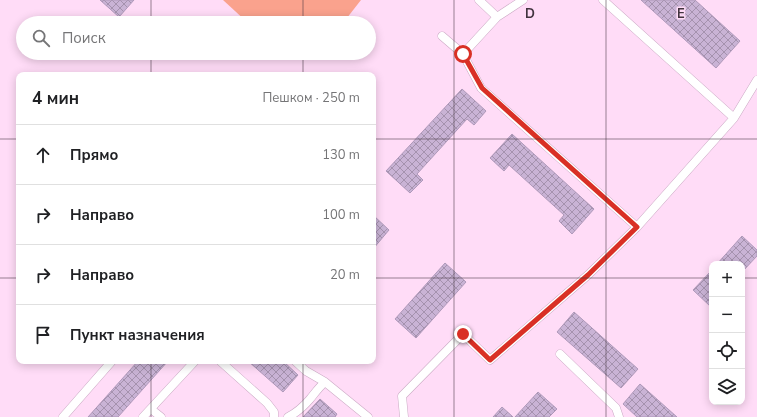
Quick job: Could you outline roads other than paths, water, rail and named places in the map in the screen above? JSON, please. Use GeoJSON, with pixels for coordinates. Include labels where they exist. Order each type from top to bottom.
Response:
{"type":"FeatureCollection","features":[{"type":"Feature","properties":{"kind":"lane"},"geometry":{"type":"LineString","coordinates":[[479,0],[497,17]]}},
{"type":"Feature","properties":{"kind":"lane"},"geometry":{"type":"LineString","coordinates":[[463,54],[497,17],[522,0]]}},
{"type":"Feature","properties":{"kind":"lane"},"geometry":{"type":"LineString","coordinates":[[603,0],[734,118]]}},
{"type":"Feature","properties":{"kind":"lane"},"geometry":{"type":"LineString","coordinates":[[442,36],[463,54],[482,88],[637,227]]}},
{"type":"Feature","properties":{"kind":"lane"},"geometry":{"type":"LineString","coordinates":[[404,417],[402,396],[463,334],[490,360],[588,275],[637,227],[734,118],[757,80]]}},
{"type":"Feature","properties":{"kind":"lane"},"geometry":{"type":"LineString","coordinates":[[560,354],[616,408],[619,417]]}},
{"type":"Feature","properties":{"kind":"lane"},"geometry":{"type":"LineString","coordinates":[[63,417],[109,364]]}},
{"type":"Feature","properties":{"kind":"lane"},"geometry":{"type":"LineString","coordinates":[[143,417],[192,364]]}},
{"type":"Feature","properties":{"kind":"lane"},"geometry":{"type":"LineString","coordinates":[[223,364],[267,403],[274,412],[274,417]]}},
{"type":"Feature","properties":{"kind":"lane"},"geometry":{"type":"LineString","coordinates":[[298,364],[306,371],[325,382],[368,417]]}},
{"type":"Feature","properties":{"kind":"lane"},"geometry":{"type":"LineString","coordinates":[[288,417],[294,414],[310,400],[319,387],[325,382]]}},
{"type":"Feature","properties":{"kind":"lane"},"geometry":{"type":"LineString","coordinates":[[151,409],[161,417]]}}]}
